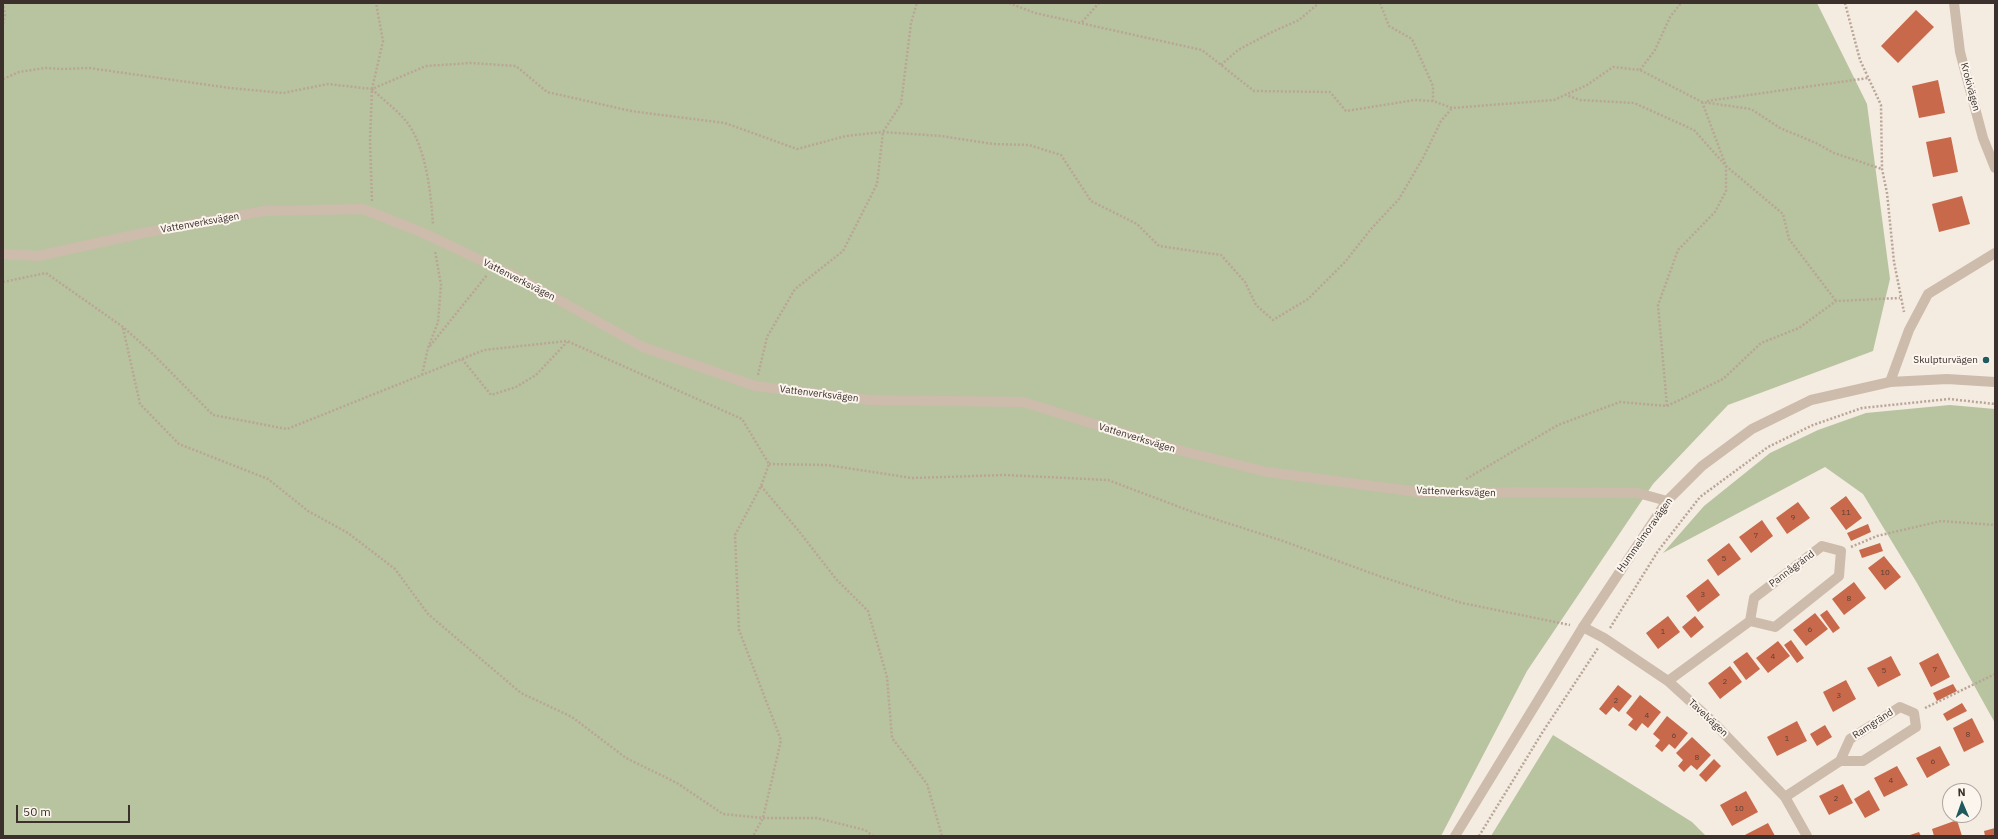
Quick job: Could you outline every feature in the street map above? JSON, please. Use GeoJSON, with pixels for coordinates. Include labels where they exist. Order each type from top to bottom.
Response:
{"type":"FeatureCollection","features":[{"type":"Feature","properties":{"kind":"street","name":"Krokivägen"},"geometry":{"type":"LineString","coordinates":[[1954,3],[1960,52],[1984,138],[1995,168]]}},
{"type":"Feature","properties":{"kind":"street","name":"Vattenverksvägen"},"geometry":{"type":"LineString","coordinates":[[3,254],[38,256],[143,233],[264,211],[364,209],[434,238],[523,280],[643,347],[755,386],[870,400],[1023,402],[1178,450],[1267,472],[1418,492],[1638,494],[1667,501]]}},
{"type":"Feature","properties":{"kind":"street"},"geometry":{"type":"LineString","coordinates":[[1890,382],[1909,330],[1928,294],[1995,253]]}},
{"type":"Feature","properties":{"kind":"street","name":"Hummelmoravägen"},"geometry":{"type":"LineString","coordinates":[[1455,836],[1583,627],[1667,501],[1702,466],[1752,429],[1811,400],[1890,382],[1947,379],[1995,382]]}},
{"type":"Feature","properties":{"kind":"street","name":"Pannågränd"},"geometry":{"type":"LineString","coordinates":[[1750,621],[1754,598],[1822,546],[1841,551]]}},
{"type":"Feature","properties":{"kind":"street"},"geometry":{"type":"LineString","coordinates":[[1668,681],[1750,621],[1775,627],[1839,576],[1841,551]]}},
{"type":"Feature","properties":{"kind":"street","name":"Tavelvägen"},"geometry":{"type":"LineString","coordinates":[[1583,627],[1604,638],[1668,681],[1714,722],[1785,797],[1807,836]]}},
{"type":"Feature","properties":{"kind":"street","name":"Ramgränd"},"geometry":{"type":"LineString","coordinates":[[1840,761],[1850,739],[1900,707],[1914,713]]}},
{"type":"Feature","properties":{"kind":"street"},"geometry":{"type":"LineString","coordinates":[[1785,797],[1840,761],[1863,761],[1916,727],[1914,713]]}},
{"type":"Feature","properties":{"kind":"path"},"geometry":{"type":"LineString","coordinates":[[3,3],[5,15],[3,24]]}},
{"type":"Feature","properties":{"kind":"path"},"geometry":{"type":"LineString","coordinates":[[373,212],[370,141],[372,89],[383,42],[376,3]]}},
{"type":"Feature","properties":{"kind":"path"},"geometry":{"type":"LineString","coordinates":[[755,386],[767,337],[795,289],[843,251],[877,184],[883,132],[901,104],[911,23],[917,3]]}},
{"type":"Feature","properties":{"kind":"path"},"geometry":{"type":"LineString","coordinates":[[1009,3],[1035,13],[1202,50],[1254,91],[1330,92],[1346,111],[1415,100],[1433,101],[1452,108],[1554,100],[1587,85],[1613,68],[1640,70],[1702,102],[1751,109],[1780,128],[1816,143],[1834,153],[1882,169]]}},
{"type":"Feature","properties":{"kind":"path"},"geometry":{"type":"LineString","coordinates":[[1081,23],[1099,3]]}},
{"type":"Feature","properties":{"kind":"path"},"geometry":{"type":"LineString","coordinates":[[1221,65],[1238,50],[1299,20],[1319,3]]}},
{"type":"Feature","properties":{"kind":"path"},"geometry":{"type":"LineString","coordinates":[[1380,3],[1389,26],[1412,39],[1432,86],[1433,101]]}},
{"type":"Feature","properties":{"kind":"path"},"geometry":{"type":"LineString","coordinates":[[1640,70],[1655,50],[1670,17],[1681,3]]}},
{"type":"Feature","properties":{"kind":"path"},"geometry":{"type":"LineString","coordinates":[[1845,3],[1860,60],[1881,106],[1882,169],[1887,193],[1894,262],[1909,330]]}},
{"type":"Feature","properties":{"kind":"path"},"geometry":{"type":"LineString","coordinates":[[3,79],[19,72],[45,68],[89,68],[230,88],[283,93],[328,84],[372,89],[426,66],[471,63],[516,66],[546,92],[631,112],[725,123],[797,149],[846,136],[883,132],[941,136],[992,144],[1029,145],[1061,155],[1091,201],[1137,224],[1159,246],[1220,255],[1245,282],[1256,305],[1273,320],[1308,299],[1345,262],[1371,229],[1399,199],[1424,156],[1441,121],[1452,108]]}},
{"type":"Feature","properties":{"kind":"path"},"geometry":{"type":"LineString","coordinates":[[1702,102],[1868,78]]}},
{"type":"Feature","properties":{"kind":"path"},"geometry":{"type":"LineString","coordinates":[[372,89],[406,121],[419,145],[431,198],[435,260],[441,285],[438,322],[428,348],[422,375]]}},
{"type":"Feature","properties":{"kind":"path"},"geometry":{"type":"LineString","coordinates":[[1566,94],[1580,100],[1634,103],[1694,130],[1726,166],[1783,214],[1789,239],[1836,301]]}},
{"type":"Feature","properties":{"kind":"path"},"geometry":{"type":"LineString","coordinates":[[1667,406],[1658,305],[1678,250],[1715,212],[1726,191],[1726,166],[1702,102]]}},
{"type":"Feature","properties":{"kind":"path"},"geometry":{"type":"LineString","coordinates":[[428,348],[494,266]]}},
{"type":"Feature","properties":{"kind":"path"},"geometry":{"type":"LineString","coordinates":[[3,282],[46,273],[123,328],[150,351],[213,415],[287,429],[484,350],[567,341],[742,419],[769,464]]}},
{"type":"Feature","properties":{"kind":"path"},"geometry":{"type":"LineString","coordinates":[[1460,493],[1462,481],[1558,425],[1620,402],[1667,406],[1723,379],[1761,343],[1799,328],[1836,301],[1901,298]]}},
{"type":"Feature","properties":{"kind":"path"},"geometry":{"type":"LineString","coordinates":[[123,328],[140,404],[179,444],[268,479],[308,511],[348,533],[395,569],[428,614],[521,693],[572,717],[626,758],[677,783],[722,814],[763,818],[816,818],[865,830],[873,836]]}},
{"type":"Feature","properties":{"kind":"path"},"geometry":{"type":"LineString","coordinates":[[462,359],[491,395],[516,387],[536,375],[567,341]]}},
{"type":"Feature","properties":{"kind":"path"},"geometry":{"type":"LineString","coordinates":[[1478,836],[1542,732],[1604,638],[1658,551],[1700,497],[1768,447],[1813,425],[1862,408],[1949,399],[1995,404]]}},
{"type":"Feature","properties":{"kind":"path"},"geometry":{"type":"LineString","coordinates":[[754,836],[763,818],[781,740],[739,630],[735,535],[761,486],[769,464]]}},
{"type":"Feature","properties":{"kind":"path"},"geometry":{"type":"LineString","coordinates":[[769,464],[827,465],[912,478],[1005,475],[1108,480],[1190,511],[1283,541],[1462,604],[1583,627]]}},
{"type":"Feature","properties":{"kind":"path"},"geometry":{"type":"LineString","coordinates":[[761,486],[836,579],[868,611],[887,677],[892,738],[927,784],[942,836]]}},
{"type":"Feature","properties":{"kind":"path"},"geometry":{"type":"LineString","coordinates":[[1841,551],[1877,536],[1941,521],[1995,524]]}},
{"type":"Feature","properties":{"kind":"path"},"geometry":{"type":"LineString","coordinates":[[1914,713],[1995,674]]}},
{"type":"Feature","properties":{"kind":"green space"},"geometry":{"type":"Polygon","coordinates":[[[3,3],[1817,3],[1867,104],[1890,279],[1873,351],[1728,405],[1653,484],[1527,671],[1441,836],[3,836],[3,3]]]}},
{"type":"Feature","properties":{"kind":"green space"},"geometry":{"type":"Polygon","coordinates":[[[1950,405],[1995,409],[1995,723],[1917,583],[1863,494],[1825,467],[1663,553],[1704,506],[1770,453],[1818,430],[1866,413],[1950,405]]]}},
{"type":"Feature","properties":{"kind":"green space"},"geometry":{"type":"Polygon","coordinates":[[[1553,735],[1692,822],[1706,836],[1491,836],[1553,735]]]}},
{"type":"Feature","properties":{"kind":"building"},"geometry":{"type":"Polygon","coordinates":[[[1916,10],[1934,27],[1898,63],[1881,46],[1916,10]]]}},
{"type":"Feature","properties":{"kind":"building"},"geometry":{"type":"Polygon","coordinates":[[[1938,80],[1945,113],[1919,118],[1912,86],[1938,80]]]}},
{"type":"Feature","properties":{"kind":"building"},"geometry":{"type":"Polygon","coordinates":[[[1951,137],[1958,172],[1933,177],[1926,142],[1951,137]]]}},
{"type":"Feature","properties":{"kind":"building"},"geometry":{"type":"Polygon","coordinates":[[[1962,196],[1970,224],[1939,232],[1932,204],[1962,196]]]}},
{"type":"Feature","properties":{"kind":"building"},"geometry":{"type":"Polygon","coordinates":[[[1846,496],[1862,518],[1846,530],[1830,508],[1846,496]]]}},
{"type":"Feature","properties":{"kind":"building"},"geometry":{"type":"Polygon","coordinates":[[[1798,502],[1810,518],[1787,534],[1776,518],[1798,502]]]}},
{"type":"Feature","properties":{"kind":"building"},"geometry":{"type":"Polygon","coordinates":[[[1762,520],[1773,536],[1751,553],[1739,537],[1762,520]]]}},
{"type":"Feature","properties":{"kind":"building"},"geometry":{"type":"Polygon","coordinates":[[[1868,524],[1871,532],[1851,541],[1847,533],[1868,524]]]}},
{"type":"Feature","properties":{"kind":"building"},"geometry":{"type":"Polygon","coordinates":[[[1729,543],[1741,559],[1718,576],[1707,560],[1729,543]]]}},
{"type":"Feature","properties":{"kind":"building"},"geometry":{"type":"Polygon","coordinates":[[[1880,543],[1883,551],[1862,558],[1859,550],[1880,543]]]}},
{"type":"Feature","properties":{"kind":"building"},"geometry":{"type":"Polygon","coordinates":[[[1884,556],[1901,577],[1885,590],[1868,568],[1884,556]]]}},
{"type":"Feature","properties":{"kind":"building"},"geometry":{"type":"Polygon","coordinates":[[[1708,579],[1720,595],[1698,612],[1686,596],[1708,579]]]}},
{"type":"Feature","properties":{"kind":"building"},"geometry":{"type":"Polygon","coordinates":[[[1854,582],[1866,598],[1844,615],[1832,599],[1854,582]]]}},
{"type":"Feature","properties":{"kind":"building"},"geometry":{"type":"Polygon","coordinates":[[[1827,610],[1840,628],[1833,633],[1820,615],[1827,610]]]}},
{"type":"Feature","properties":{"kind":"building"},"geometry":{"type":"Polygon","coordinates":[[[1815,613],[1828,629],[1806,646],[1793,630],[1815,613]]]}},
{"type":"Feature","properties":{"kind":"building"},"geometry":{"type":"Polygon","coordinates":[[[1668,616],[1680,632],[1658,649],[1646,633],[1668,616]]]}},
{"type":"Feature","properties":{"kind":"building"},"geometry":{"type":"Polygon","coordinates":[[[1695,616],[1704,627],[1691,638],[1682,627],[1695,616]]]}},
{"type":"Feature","properties":{"kind":"building"},"geometry":{"type":"Polygon","coordinates":[[[1791,640],[1804,658],[1797,663],[1784,645],[1791,640]]]}},
{"type":"Feature","properties":{"kind":"building"},"geometry":{"type":"Polygon","coordinates":[[[1778,641],[1790,656],[1768,673],[1756,658],[1778,641]]]}},
{"type":"Feature","properties":{"kind":"building"},"geometry":{"type":"Polygon","coordinates":[[[1747,652],[1760,669],[1746,680],[1733,662],[1747,652]]]}},
{"type":"Feature","properties":{"kind":"building"},"geometry":{"type":"Polygon","coordinates":[[[1938,653],[1950,677],[1931,687],[1919,663],[1938,653]]]}},
{"type":"Feature","properties":{"kind":"building"},"geometry":{"type":"Polygon","coordinates":[[[1891,656],[1901,675],[1878,687],[1867,668],[1891,656]]]}},
{"type":"Feature","properties":{"kind":"building"},"geometry":{"type":"Polygon","coordinates":[[[1730,666],[1742,682],[1720,699],[1708,683],[1730,666]]]}},
{"type":"Feature","properties":{"kind":"building"},"geometry":{"type":"Polygon","coordinates":[[[1846,680],[1856,699],[1833,712],[1823,692],[1846,680]]]}},
{"type":"Feature","properties":{"kind":"building"},"geometry":{"type":"Polygon","coordinates":[[[1953,684],[1957,691],[1937,701],[1933,693],[1953,684]]]}},
{"type":"Feature","properties":{"kind":"building"},"geometry":{"type":"Polygon","coordinates":[[[1618,685],[1632,696],[1619,712],[1613,707],[1606,715],[1599,709],[1618,685]]]}},
{"type":"Feature","properties":{"kind":"building"},"geometry":{"type":"Polygon","coordinates":[[[1640,695],[1661,712],[1648,728],[1642,723],[1636,731],[1628,725],[1633,719],[1626,713],[1640,695]]]}},
{"type":"Feature","properties":{"kind":"building"},"geometry":{"type":"Polygon","coordinates":[[[1962,703],[1967,711],[1947,721],[1943,714],[1962,703]]]}},
{"type":"Feature","properties":{"kind":"building"},"geometry":{"type":"Polygon","coordinates":[[[1667,716],[1688,733],[1675,749],[1669,744],[1662,752],[1655,746],[1660,740],[1653,734],[1667,716]]]}},
{"type":"Feature","properties":{"kind":"building"},"geometry":{"type":"Polygon","coordinates":[[[1972,718],[1984,742],[1964,752],[1953,728],[1972,718]]]}},
{"type":"Feature","properties":{"kind":"building"},"geometry":{"type":"Polygon","coordinates":[[[1797,721],[1807,741],[1777,756],[1767,737],[1797,721]]]}},
{"type":"Feature","properties":{"kind":"building"},"geometry":{"type":"Polygon","coordinates":[[[1825,725],[1832,737],[1817,746],[1810,734],[1825,725]]]}},
{"type":"Feature","properties":{"kind":"building"},"geometry":{"type":"Polygon","coordinates":[[[1692,737],[1711,755],[1697,770],[1691,765],[1684,772],[1678,766],[1683,760],[1676,753],[1692,737]]]}},
{"type":"Feature","properties":{"kind":"building"},"geometry":{"type":"Polygon","coordinates":[[[1940,746],[1950,765],[1927,778],[1916,758],[1940,746]]]}},
{"type":"Feature","properties":{"kind":"building"},"geometry":{"type":"Polygon","coordinates":[[[1714,759],[1721,766],[1706,782],[1699,775],[1714,759]]]}},
{"type":"Feature","properties":{"kind":"building"},"geometry":{"type":"Polygon","coordinates":[[[1897,766],[1908,785],[1884,797],[1874,778],[1897,766]]]}},
{"type":"Feature","properties":{"kind":"building"},"geometry":{"type":"Polygon","coordinates":[[[1843,784],[1853,803],[1829,815],[1819,796],[1843,784]]]}},
{"type":"Feature","properties":{"kind":"building"},"geometry":{"type":"Polygon","coordinates":[[[1869,790],[1880,810],[1865,818],[1854,799],[1869,790]]]}},
{"type":"Feature","properties":{"kind":"building"},"geometry":{"type":"Polygon","coordinates":[[[1746,791],[1758,812],[1732,826],[1720,805],[1746,791]]]}},
{"type":"Feature","properties":{"kind":"building"},"geometry":{"type":"Polygon","coordinates":[[[1768,823],[1775,836],[1743,836],[1768,823]]]}},
{"type":"Feature","properties":{"kind":"building"},"geometry":{"type":"Polygon","coordinates":[[[1949,823],[1958,823],[1962,836],[1934,836],[1932,829],[1949,823]]]}},
{"type":"Feature","properties":{"kind":"building"},"geometry":{"type":"Polygon","coordinates":[[[1995,828],[1995,836],[1985,836],[1984,831],[1995,828]]]}},
{"type":"Feature","properties":{"kind":"building"},"geometry":{"type":"Polygon","coordinates":[[[1919,832],[1921,836],[1907,836],[1919,832]]]}},
{"type":"Feature","properties":{"kind":"place","name":"Skulpturvägen"},"geometry":{"type":"Point","coordinates":[1986,360]}}]}
